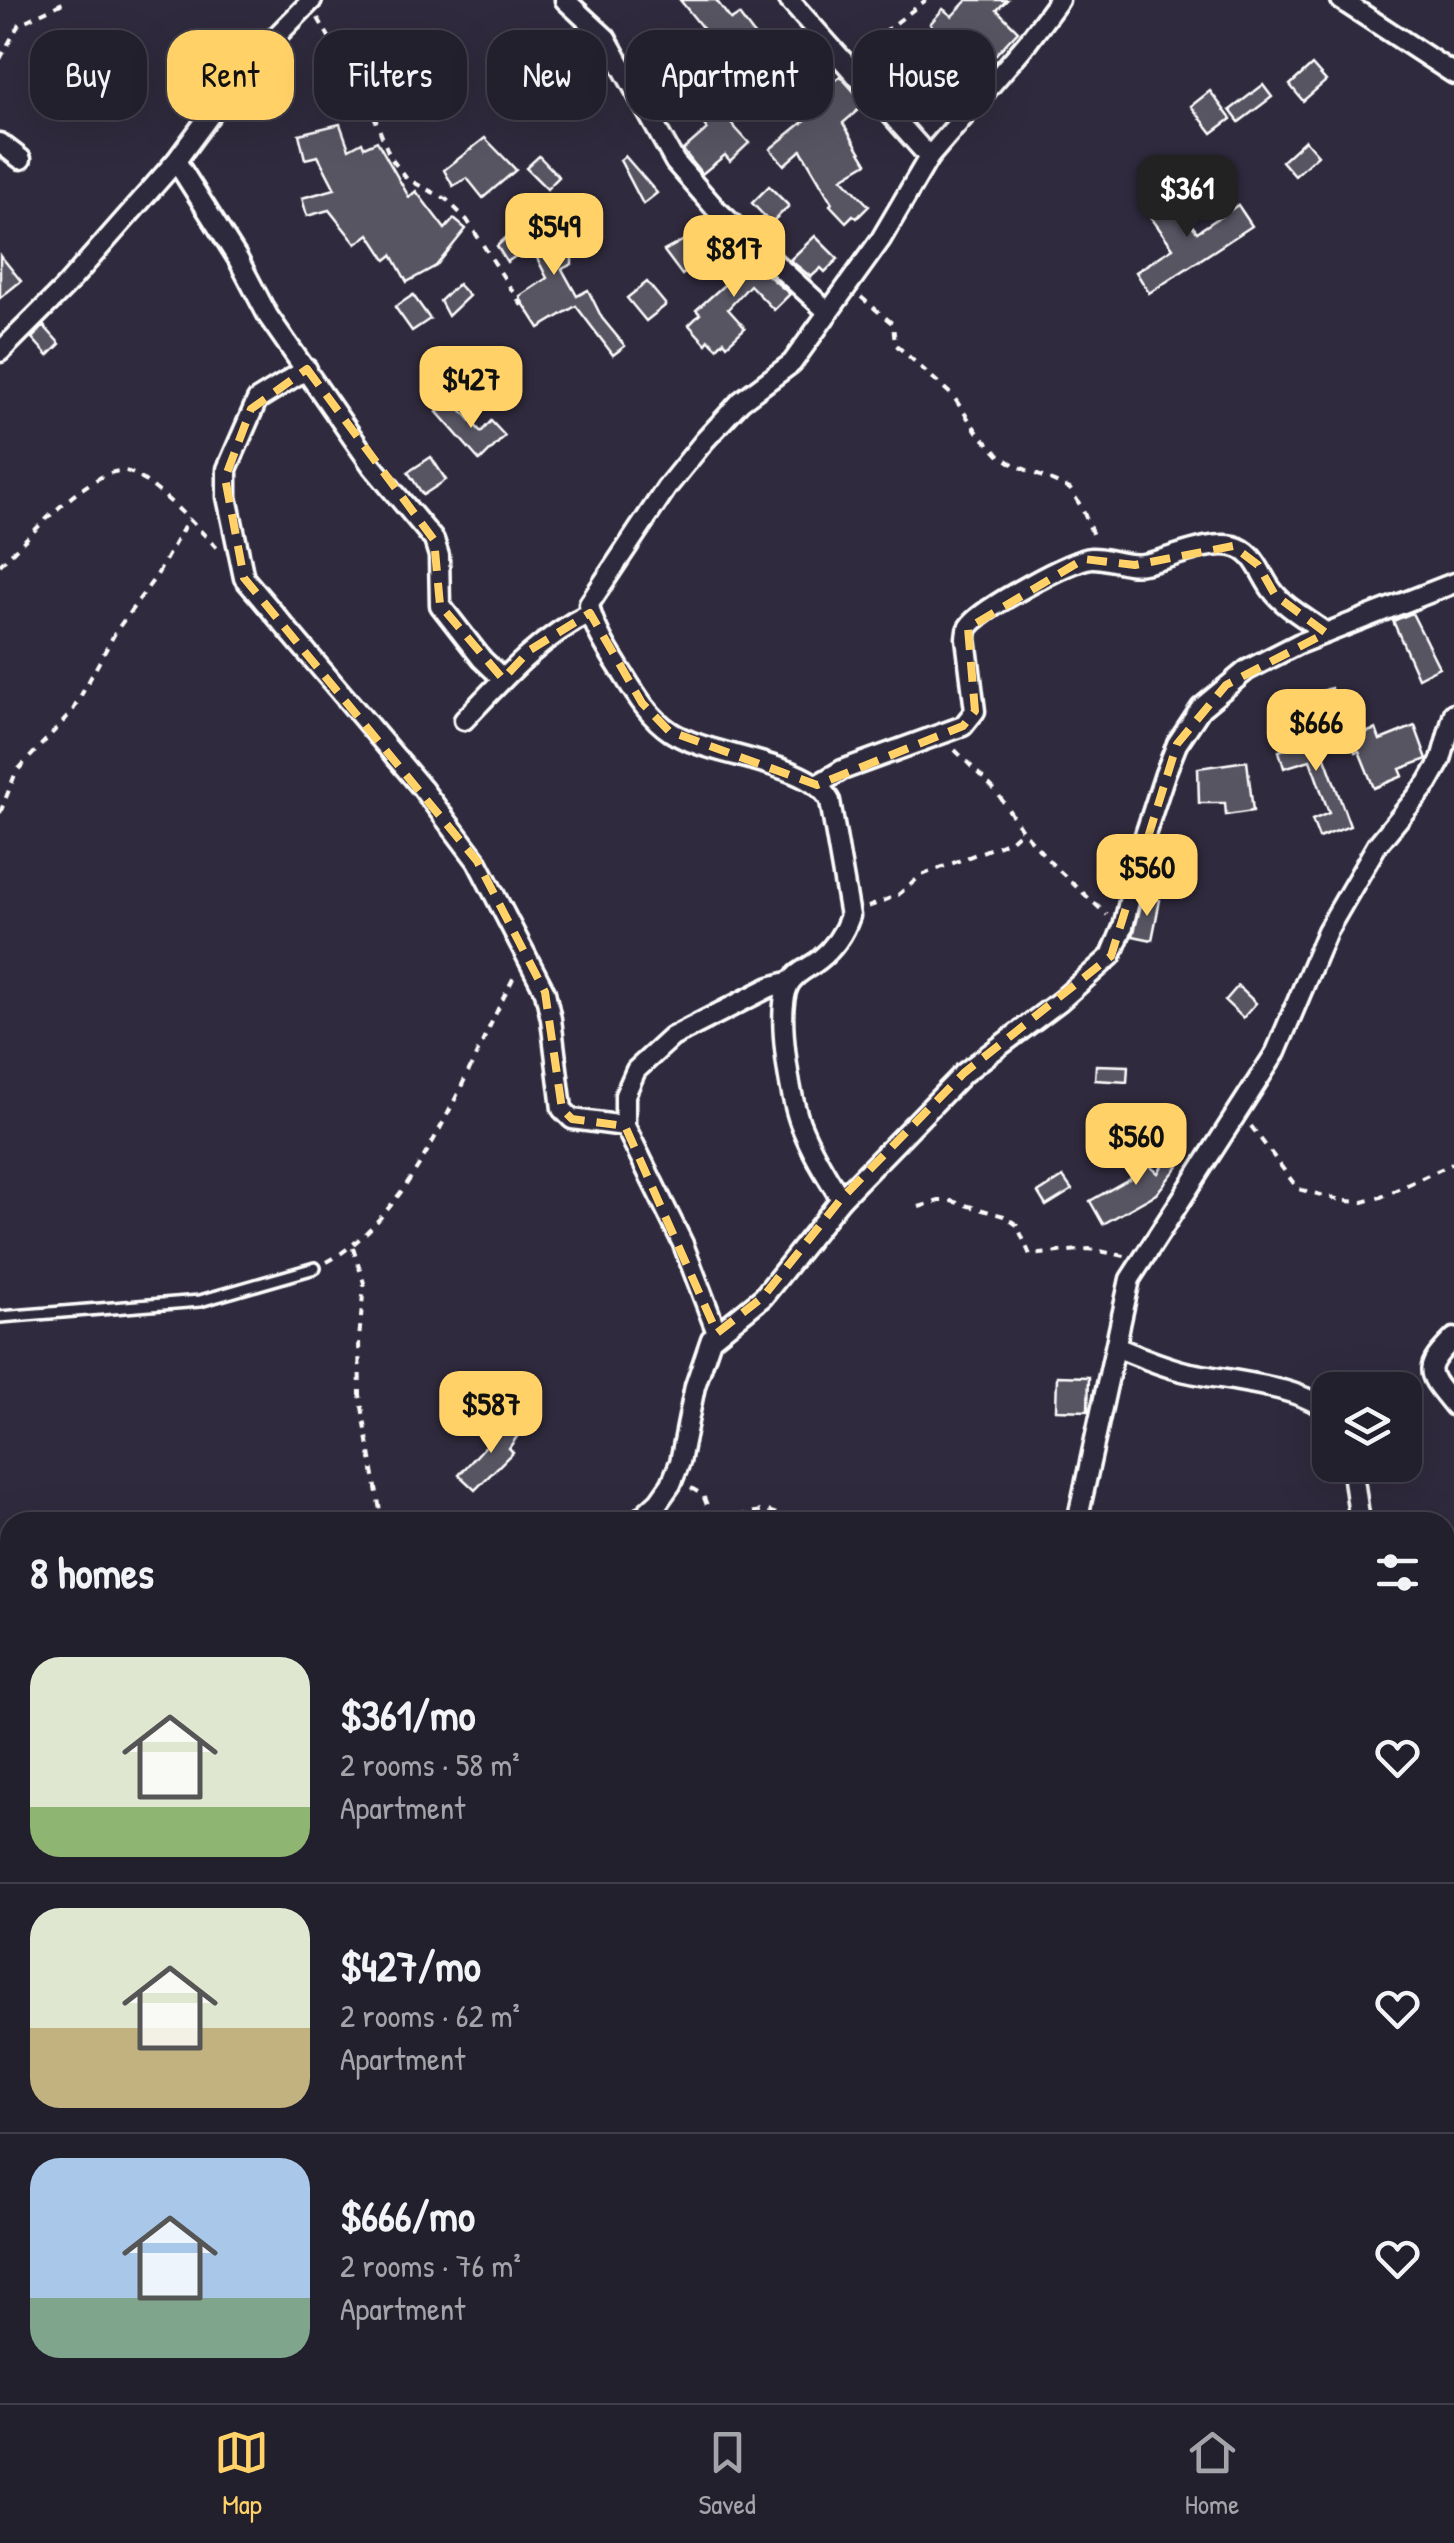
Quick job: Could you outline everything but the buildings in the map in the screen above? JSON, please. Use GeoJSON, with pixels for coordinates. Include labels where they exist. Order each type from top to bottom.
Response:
{"type":"FeatureCollection","features":[{"type":"Feature","properties":{"kind":"street"},"geometry":{"type":"LineString","coordinates":[[566,0],[606,38],[675,162],[715,208],[828,312]]}},
{"type":"Feature","properties":{"kind":"street"},"geometry":{"type":"LineString","coordinates":[[790,0],[929,157]]}},
{"type":"Feature","properties":{"kind":"street"},"geometry":{"type":"LineString","coordinates":[[717,1332],[683,1244],[625,1126],[625,1095],[636,1070],[656,1048],[770,986],[791,981],[820,960],[844,934],[850,916],[830,801],[817,786],[669,731],[642,703],[612,656],[590,614],[589,604],[666,487],[741,401],[792,363],[895,218],[929,157],[1059,0]]}},
{"type":"Feature","properties":{"kind":"street"},"geometry":{"type":"LineString","coordinates":[[1341,0],[1449,70],[1454,90]]}},
{"type":"Feature","properties":{"kind":"street"},"geometry":{"type":"LineString","coordinates":[[0,352],[64,288],[176,161],[244,70],[310,2]]}},
{"type":"Feature","properties":{"kind":"street"},"geometry":{"type":"LineString","coordinates":[[0,143],[21,158]]}},
{"type":"Feature","properties":{"kind":"street"},"geometry":{"type":"LineString","coordinates":[[176,161],[238,259],[268,316],[372,467],[434,540],[439,556],[440,605],[482,659],[503,679]]}},
{"type":"Feature","properties":{"kind":"street"},"geometry":{"type":"LineString","coordinates":[[306,369],[257,400],[227,469],[228,497],[244,578],[477,861],[545,992],[562,1109],[572,1119],[625,1126]]}},
{"type":"Feature","properties":{"kind":"street"},"geometry":{"type":"LineString","coordinates":[[817,786],[842,770],[963,726],[974,710],[966,638],[973,622],[1054,572],[1095,558],[1135,565],[1216,546],[1233,546],[1258,565],[1275,595],[1326,633]]}},
{"type":"Feature","properties":{"kind":"street"},"geometry":{"type":"LineString","coordinates":[[645,1512],[671,1484],[680,1462],[694,1386],[706,1348],[717,1332],[763,1297],[841,1199],[964,1073],[1096,972],[1111,956],[1165,774],[1176,744],[1200,708],[1248,670],[1326,633],[1454,583]]}},
{"type":"Feature","properties":{"kind":"street"},"geometry":{"type":"LineString","coordinates":[[464,720],[530,650],[590,614]]}},
{"type":"Feature","properties":{"kind":"street"},"geometry":{"type":"LineString","coordinates":[[1079,1512],[1130,1279],[1276,1052],[1337,914],[1377,845],[1428,783],[1441,760],[1454,713]]}},
{"type":"Feature","properties":{"kind":"street"},"geometry":{"type":"LineString","coordinates":[[791,981],[784,998],[784,1021],[798,1118],[817,1162],[841,1199]]}},
{"type":"Feature","properties":{"kind":"street"},"geometry":{"type":"LineString","coordinates":[[1454,1338],[1431,1362],[1430,1371],[1436,1386],[1454,1406]]}},
{"type":"Feature","properties":{"kind":"street"},"geometry":{"type":"LineString","coordinates":[[1116,1347],[1180,1370],[1312,1402]]}},
{"type":"Feature","properties":{"kind":"street"},"geometry":{"type":"LineString","coordinates":[[1354,1482],[1359,1512]]}},
{"type":"Feature","properties":{"kind":"lane"},"geometry":{"type":"LineString","coordinates":[[0,1317],[200,1301],[314,1268]]}},
{"type":"Feature","properties":{"kind":"path"},"geometry":{"type":"LineString","coordinates":[[0,60],[19,24],[70,0]]}},
{"type":"Feature","properties":{"kind":"path"},"geometry":{"type":"LineString","coordinates":[[845,62],[926,0]]}},
{"type":"Feature","properties":{"kind":"path"},"geometry":{"type":"LineString","coordinates":[[310,2],[373,114],[390,157],[407,179],[446,199],[467,220],[522,306]]}},
{"type":"Feature","properties":{"kind":"path"},"geometry":{"type":"LineString","coordinates":[[848,286],[892,324],[895,344],[954,396],[978,433],[1000,455],[1070,490],[1091,528],[1095,558]]}},
{"type":"Feature","properties":{"kind":"path"},"geometry":{"type":"LineString","coordinates":[[0,565],[74,495],[110,472],[128,471],[189,518],[222,554]]}},
{"type":"Feature","properties":{"kind":"path"},"geometry":{"type":"LineString","coordinates":[[0,813],[16,772],[72,712],[116,630],[156,575],[189,518]]}},
{"type":"Feature","properties":{"kind":"path"},"geometry":{"type":"LineString","coordinates":[[934,737],[952,747],[978,771],[1022,830],[1076,889],[1122,927]]}},
{"type":"Feature","properties":{"kind":"path"},"geometry":{"type":"LineString","coordinates":[[850,916],[898,895],[922,875],[1012,840],[1022,830]]}},
{"type":"Feature","properties":{"kind":"path"},"geometry":{"type":"LineString","coordinates":[[314,1268],[352,1248],[387,1212],[426,1153],[525,956]]}},
{"type":"Feature","properties":{"kind":"path"},"geometry":{"type":"LineString","coordinates":[[1238,1111],[1293,1184],[1316,1196],[1344,1201],[1382,1197],[1454,1162]]}},
{"type":"Feature","properties":{"kind":"path"},"geometry":{"type":"LineString","coordinates":[[920,1207],[950,1201],[1004,1216],[1018,1225],[1030,1255],[1089,1249],[1139,1260]]}},
{"type":"Feature","properties":{"kind":"path"},"geometry":{"type":"LineString","coordinates":[[352,1248],[364,1283],[360,1395],[380,1512]]}},
{"type":"Feature","properties":{"kind":"path"},"geometry":{"type":"LineString","coordinates":[[671,1484],[702,1495],[708,1512]]}},
{"type":"Feature","properties":{"kind":"highlighted area"},"geometry":{"type":"Polygon","coordinates":[[[307,369],[434,540],[440,605],[503,679],[530,650],[590,613],[642,703],[669,731],[817,785],[963,726],[975,711],[968,628],[1084,559],[1135,565],[1233,546],[1258,565],[1275,595],[1326,633],[1226,685],[1177,744],[1111,956],[964,1073],[841,1199],[763,1297],[717,1333],[625,1126],[572,1119],[562,1109],[545,992],[477,861],[244,578],[225,478],[251,409],[307,369]]]}}]}
